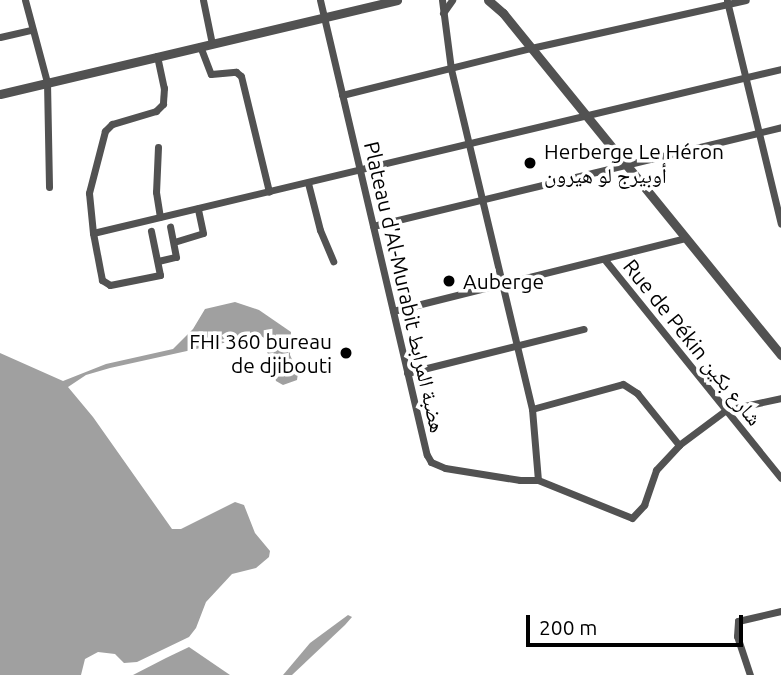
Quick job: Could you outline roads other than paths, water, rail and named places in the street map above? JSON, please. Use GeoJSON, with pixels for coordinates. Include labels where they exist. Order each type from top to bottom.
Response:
{"type":"FeatureCollection","features":[{"type":"Feature","properties":{"kind":"street"},"geometry":{"type":"LineString","coordinates":[[25,0],[47,82],[49,187]]}},
{"type":"Feature","properties":{"kind":"street"},"geometry":{"type":"LineString","coordinates":[[203,0],[212,44]]}},
{"type":"Feature","properties":{"kind":"street","name":"Plateau d'Al-Murabit هضبة المرابط"},"geometry":{"type":"LineString","coordinates":[[320,0],[407,373],[431,462],[445,468],[520,481],[538,480],[632,518],[644,505],[656,470],[678,445],[726,410],[781,398]]}},
{"type":"Feature","properties":{"kind":"street"},"geometry":{"type":"LineString","coordinates":[[0,94],[397,0]]}},
{"type":"Feature","properties":{"kind":"street"},"geometry":{"type":"LineString","coordinates":[[442,0],[451,69],[532,409],[538,480]]}},
{"type":"Feature","properties":{"kind":"street"},"geometry":{"type":"LineString","coordinates":[[443,13],[452,0]]}},
{"type":"Feature","properties":{"kind":"street"},"geometry":{"type":"LineString","coordinates":[[488,0],[503,13],[781,355]]}},
{"type":"Feature","properties":{"kind":"street"},"geometry":{"type":"LineString","coordinates":[[342,95],[531,48],[727,2],[746,0]]}},
{"type":"Feature","properties":{"kind":"street"},"geometry":{"type":"LineString","coordinates":[[727,2],[781,224]]}},
{"type":"Feature","properties":{"kind":"street"},"geometry":{"type":"LineString","coordinates":[[0,37],[31,30]]}},
{"type":"Feature","properties":{"kind":"street"},"geometry":{"type":"LineString","coordinates":[[200,46],[211,74],[236,72],[240,76],[269,192]]}},
{"type":"Feature","properties":{"kind":"street"},"geometry":{"type":"LineString","coordinates":[[151,231],[160,275],[106,285],[93,233],[89,193],[105,131],[112,124],[156,111],[163,104],[164,88],[157,56]]}},
{"type":"Feature","properties":{"kind":"street"},"geometry":{"type":"LineString","coordinates":[[93,233],[781,69]]}},
{"type":"Feature","properties":{"kind":"street"},"geometry":{"type":"LineString","coordinates":[[373,226],[781,127]]}},
{"type":"Feature","properties":{"kind":"street"},"geometry":{"type":"LineString","coordinates":[[158,147],[156,192],[160,217]]}},
{"type":"Feature","properties":{"kind":"street"},"geometry":{"type":"LineString","coordinates":[[308,183],[316,218],[333,261]]}},
{"type":"Feature","properties":{"kind":"street"},"geometry":{"type":"LineString","coordinates":[[174,242],[203,233],[198,209]]}},
{"type":"Feature","properties":{"kind":"street"},"geometry":{"type":"LineString","coordinates":[[158,261],[176,257],[170,227]]}},
{"type":"Feature","properties":{"kind":"street"},"geometry":{"type":"LineString","coordinates":[[393,311],[685,238]]}},
{"type":"Feature","properties":{"kind":"street","name":"Rue de Pékin شارع بكين"},"geometry":{"type":"LineString","coordinates":[[605,260],[781,478]]}},
{"type":"Feature","properties":{"kind":"street"},"geometry":{"type":"LineString","coordinates":[[407,373],[584,329]]}},
{"type":"Feature","properties":{"kind":"street"},"geometry":{"type":"LineString","coordinates":[[532,409],[623,384],[637,393],[678,445]]}},
{"type":"Feature","properties":{"kind":"street"},"geometry":{"type":"LineString","coordinates":[[750,675],[737,636],[738,621],[781,611]]}},
{"type":"Feature","properties":{"kind":"place","name":"Herberge Le Héron أوبيرج لو هيرون"},"geometry":{"type":"Point","coordinates":[530,163]}},
{"type":"Feature","properties":{"kind":"place","name":"Auberge"},"geometry":{"type":"Point","coordinates":[449,281]}},
{"type":"Feature","properties":{"kind":"place","name":"FHI 360 bureau de djibouti"},"geometry":{"type":"Point","coordinates":[346,353]}}]}
